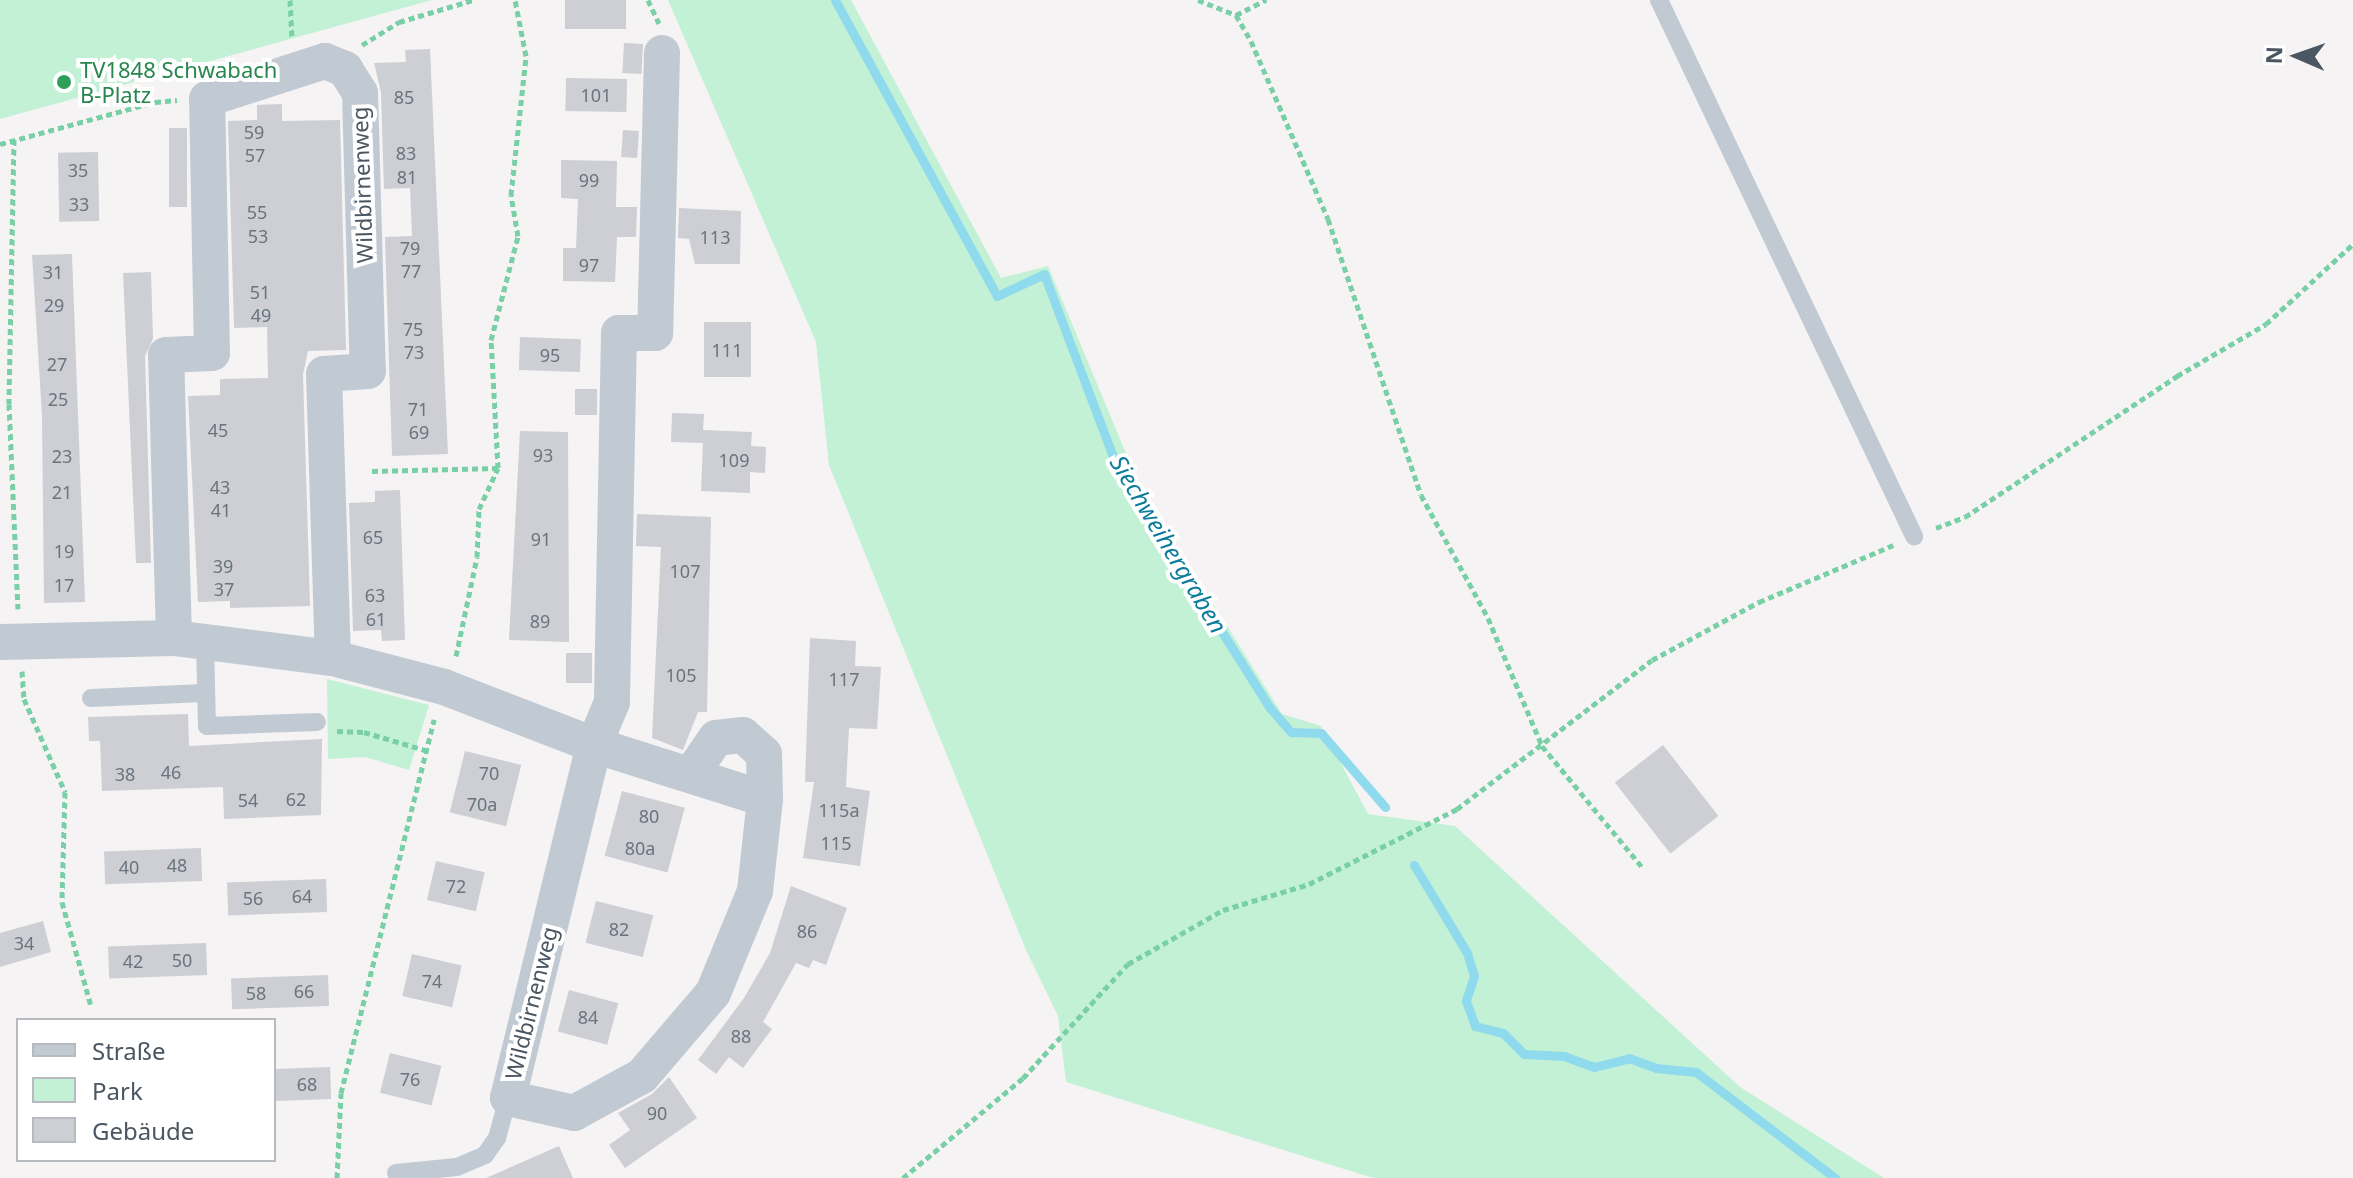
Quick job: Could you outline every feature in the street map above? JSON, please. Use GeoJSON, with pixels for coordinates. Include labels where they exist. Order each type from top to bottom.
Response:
{"type":"FeatureCollection","features":[{"type":"Feature","properties":{"kind":"street","name":"Wildbirnenweg"},"geometry":{"type":"LineString","coordinates":[[662,53],[655,333],[619,333],[612,702],[594,745],[508,1098],[574,1113],[642,1076],[713,993],[755,891],[765,799],[764,754],[743,735],[716,738],[692,773]]}},
{"type":"Feature","properties":{"kind":"street"},"geometry":{"type":"LineString","coordinates":[[189,639],[166,355],[212,353],[207,99],[325,61],[345,69]]}},
{"type":"Feature","properties":{"kind":"street","name":"Wildbirnenweg"},"geometry":{"type":"LineString","coordinates":[[333,658],[324,374],[368,371],[360,93],[345,69]]}},
{"type":"Feature","properties":{"kind":"street"},"geometry":{"type":"LineString","coordinates":[[10,640],[189,639],[333,658],[444,687],[594,745],[692,773],[765,799]]}},
{"type":"Feature","properties":{"kind":"lane"},"geometry":{"type":"LineString","coordinates":[[1659,0],[1914,536]]}},
{"type":"Feature","properties":{"kind":"lane"},"geometry":{"type":"LineString","coordinates":[[189,639],[204,693],[207,726],[317,722]]}},
{"type":"Feature","properties":{"kind":"lane"},"geometry":{"type":"LineString","coordinates":[[91,698],[204,693]]}},
{"type":"Feature","properties":{"kind":"lane"},"geometry":{"type":"LineString","coordinates":[[396,1173],[457,1167],[485,1155],[497,1138],[508,1098]]}},
{"type":"Feature","properties":{"kind":"path"},"geometry":{"type":"LineString","coordinates":[[345,69],[367,38],[399,22],[473,0]]}},
{"type":"Feature","properties":{"kind":"path"},"geometry":{"type":"LineString","coordinates":[[337,1178],[341,1093],[425,750],[458,650],[477,557],[479,509],[498,468],[491,340],[518,236],[511,195],[526,56],[515,0]]}},
{"type":"Feature","properties":{"kind":"path"},"geometry":{"type":"LineString","coordinates":[[1198,0],[1236,15],[1328,219],[1421,495],[1488,618],[1542,746],[1643,868]]}},
{"type":"Feature","properties":{"kind":"path"},"geometry":{"type":"LineString","coordinates":[[1236,15],[1266,0]]}},
{"type":"Feature","properties":{"kind":"path"},"geometry":{"type":"LineString","coordinates":[[0,144],[155,102],[207,99]]}},
{"type":"Feature","properties":{"kind":"path"},"geometry":{"type":"LineString","coordinates":[[14,139],[9,404],[10,640],[24,699],[65,792],[62,902],[91,1006]]}},
{"type":"Feature","properties":{"kind":"path"},"geometry":{"type":"LineString","coordinates":[[903,1178],[1023,1078],[1128,964],[1223,910],[1309,884],[1457,809],[1652,660],[1759,602],[1965,517],[2177,376],[2266,324],[2353,244]]}},
{"type":"Feature","properties":{"kind":"path"},"geometry":{"type":"LineString","coordinates":[[372,471],[498,468]]}},
{"type":"Feature","properties":{"kind":"path"},"geometry":{"type":"LineString","coordinates":[[317,722],[323,731],[364,732],[425,750]]}},
{"type":"Feature","properties":{"kind":"green space","name":"TV1848 Schwabach B-Platz"},"geometry":{"type":"Polygon","coordinates":[[[0,0],[432,0],[0,119],[0,0]]]}},
{"type":"Feature","properties":{"kind":"green space"},"geometry":{"type":"Polygon","coordinates":[[[668,0],[851,0],[1001,278],[1048,266],[1140,487],[1282,714],[1321,726],[1368,814],[1455,826],[1740,1087],[1884,1178],[1373,1178],[1066,1082],[1058,1016],[1026,950],[829,465],[816,342],[668,0]]]}},
{"type":"Feature","properties":{"kind":"green space"},"geometry":{"type":"Polygon","coordinates":[[[327,679],[429,705],[409,770],[365,757],[328,759],[327,679]]]}},
{"type":"Feature","properties":{"kind":"building"},"geometry":{"type":"Polygon","coordinates":[[[565,0],[626,0],[626,29],[565,29],[565,0]]]}},
{"type":"Feature","properties":{"kind":"building"},"geometry":{"type":"Polygon","coordinates":[[[624,43],[643,44],[641,74],[622,73],[624,43]]]}},
{"type":"Feature","properties":{"kind":"building"},"geometry":{"type":"Polygon","coordinates":[[[430,49],[448,454],[392,456],[385,237],[412,236],[410,188],[384,189],[381,92],[374,63],[406,62],[405,50],[430,49]]]}},
{"type":"Feature","properties":{"kind":"building"},"geometry":{"type":"Polygon","coordinates":[[[566,78],[627,79],[626,112],[565,111],[566,78]]]}},
{"type":"Feature","properties":{"kind":"building"},"geometry":{"type":"Polygon","coordinates":[[[282,104],[282,121],[340,120],[346,350],[308,351],[303,374],[310,606],[230,608],[230,601],[198,602],[188,396],[220,395],[220,379],[268,378],[267,327],[234,328],[228,121],[257,120],[257,105],[282,104]]]}},
{"type":"Feature","properties":{"kind":"building"},"geometry":{"type":"Polygon","coordinates":[[[169,128],[187,128],[187,207],[169,207],[169,128]]]}},
{"type":"Feature","properties":{"kind":"building"},"geometry":{"type":"Polygon","coordinates":[[[623,130],[639,131],[637,158],[621,157],[623,130]]]}},
{"type":"Feature","properties":{"kind":"building"},"geometry":{"type":"Polygon","coordinates":[[[98,152],[99,221],[59,222],[58,153],[98,152]]]}},
{"type":"Feature","properties":{"kind":"building"},"geometry":{"type":"Polygon","coordinates":[[[561,160],[617,161],[616,207],[637,207],[636,237],[617,237],[615,282],[563,281],[563,248],[576,248],[578,199],[561,198],[561,160]]]}},
{"type":"Feature","properties":{"kind":"building"},"geometry":{"type":"Polygon","coordinates":[[[679,208],[741,211],[740,264],[695,264],[689,239],[678,238],[679,208]]]}},
{"type":"Feature","properties":{"kind":"building"},"geometry":{"type":"Polygon","coordinates":[[[72,254],[85,602],[44,603],[42,416],[32,255],[72,254]]]}},
{"type":"Feature","properties":{"kind":"building"},"geometry":{"type":"Polygon","coordinates":[[[151,272],[153,339],[145,356],[151,563],[136,563],[123,273],[151,272]]]}},
{"type":"Feature","properties":{"kind":"building"},"geometry":{"type":"Polygon","coordinates":[[[704,322],[751,322],[751,377],[704,377],[704,322]]]}},
{"type":"Feature","properties":{"kind":"building"},"geometry":{"type":"Polygon","coordinates":[[[520,337],[581,339],[580,372],[519,370],[520,337]]]}},
{"type":"Feature","properties":{"kind":"building"},"geometry":{"type":"Polygon","coordinates":[[[575,389],[597,389],[597,415],[575,415],[575,389]]]}},
{"type":"Feature","properties":{"kind":"building"},"geometry":{"type":"Polygon","coordinates":[[[672,413],[704,414],[703,430],[752,432],[751,446],[766,447],[765,473],[750,472],[750,493],[701,491],[703,443],[671,442],[672,413]]]}},
{"type":"Feature","properties":{"kind":"building"},"geometry":{"type":"Polygon","coordinates":[[[520,431],[568,432],[569,642],[509,640],[520,431]]]}},
{"type":"Feature","properties":{"kind":"building"},"geometry":{"type":"Polygon","coordinates":[[[400,490],[405,640],[382,641],[381,630],[353,631],[349,503],[375,502],[375,491],[400,490]]]}},
{"type":"Feature","properties":{"kind":"building"},"geometry":{"type":"Polygon","coordinates":[[[637,514],[711,517],[707,712],[698,712],[683,750],[652,738],[661,547],[636,546],[637,514]]]}},
{"type":"Feature","properties":{"kind":"building"},"geometry":{"type":"Polygon","coordinates":[[[810,638],[856,641],[855,666],[881,667],[877,729],[849,728],[846,787],[870,791],[860,866],[803,858],[814,782],[805,782],[810,638]]]}},
{"type":"Feature","properties":{"kind":"building"},"geometry":{"type":"Polygon","coordinates":[[[566,653],[592,653],[592,683],[566,683],[566,653]]]}},
{"type":"Feature","properties":{"kind":"building"},"geometry":{"type":"Polygon","coordinates":[[[188,714],[189,746],[322,739],[321,815],[224,819],[223,787],[102,791],[100,741],[89,741],[88,717],[188,714]]]}},
{"type":"Feature","properties":{"kind":"building"},"geometry":{"type":"Polygon","coordinates":[[[1663,745],[1718,816],[1670,853],[1615,783],[1663,745]]]}},
{"type":"Feature","properties":{"kind":"building"},"geometry":{"type":"Polygon","coordinates":[[[465,751],[521,765],[506,826],[450,812],[465,751]]]}},
{"type":"Feature","properties":{"kind":"building"},"geometry":{"type":"Polygon","coordinates":[[[622,791],[685,808],[667,873],[605,856],[622,791]]]}},
{"type":"Feature","properties":{"kind":"building"},"geometry":{"type":"Polygon","coordinates":[[[201,848],[202,881],[105,884],[104,851],[201,848]]]}},
{"type":"Feature","properties":{"kind":"building"},"geometry":{"type":"Polygon","coordinates":[[[436,861],[485,872],[476,911],[427,900],[436,861]]]}},
{"type":"Feature","properties":{"kind":"building"},"geometry":{"type":"Polygon","coordinates":[[[326,879],[327,912],[228,915],[227,882],[326,879]]]}},
{"type":"Feature","properties":{"kind":"building"},"geometry":{"type":"Polygon","coordinates":[[[791,886],[847,908],[826,965],[813,960],[809,968],[796,963],[763,1022],[772,1029],[743,1068],[729,1057],[716,1074],[698,1060],[744,998],[770,953],[791,886]]]}},
{"type":"Feature","properties":{"kind":"building"},"geometry":{"type":"Polygon","coordinates":[[[596,901],[653,915],[643,957],[586,943],[596,901]]]}},
{"type":"Feature","properties":{"kind":"building"},"geometry":{"type":"Polygon","coordinates":[[[43,921],[51,952],[0,967],[0,933],[43,921]]]}},
{"type":"Feature","properties":{"kind":"building"},"geometry":{"type":"Polygon","coordinates":[[[206,943],[207,975],[109,978],[108,946],[206,943]]]}},
{"type":"Feature","properties":{"kind":"building"},"geometry":{"type":"Polygon","coordinates":[[[412,954],[462,965],[452,1007],[402,996],[412,954]]]}},
{"type":"Feature","properties":{"kind":"building"},"geometry":{"type":"Polygon","coordinates":[[[328,975],[329,1006],[232,1009],[231,978],[328,975]]]}},
{"type":"Feature","properties":{"kind":"building"},"geometry":{"type":"Polygon","coordinates":[[[569,990],[618,1003],[607,1045],[558,1032],[569,990]]]}},
{"type":"Feature","properties":{"kind":"building"},"geometry":{"type":"Polygon","coordinates":[[[390,1053],[441,1066],[432,1106],[380,1093],[390,1053]]]}},
{"type":"Feature","properties":{"kind":"building"},"geometry":{"type":"Polygon","coordinates":[[[330,1067],[331,1099],[276,1101],[276,1069],[330,1067]]]}},
{"type":"Feature","properties":{"kind":"building"},"geometry":{"type":"Polygon","coordinates":[[[669,1077],[697,1118],[625,1168],[609,1145],[630,1130],[618,1113],[652,1094],[669,1077]]]}},
{"type":"Feature","properties":{"kind":"building"},"geometry":{"type":"Polygon","coordinates":[[[559,1146],[573,1178],[486,1178],[559,1146]]]}},
{"type":"Feature","properties":{"kind":"waterway","name":"Siechweihergraben"},"geometry":{"type":"LineString","coordinates":[[835,0],[997,296],[1044,274],[1115,462],[1270,708],[1291,732],[1321,733],[1385,807]]}},
{"type":"Feature","properties":{"kind":"waterway","name":"Siechweihergraben"},"geometry":{"type":"LineString","coordinates":[[1414,865],[1467,953],[1474,976],[1466,1001],[1475,1026],[1503,1033],[1524,1054],[1564,1056],[1594,1067],[1629,1058],[1656,1068],[1696,1072],[1835,1178]]}},
{"type":"Feature","properties":{"kind":"place","name":"TV1848 Schwabach B-Platz"},"geometry":{"type":"Point","coordinates":[64,82]}}]}
